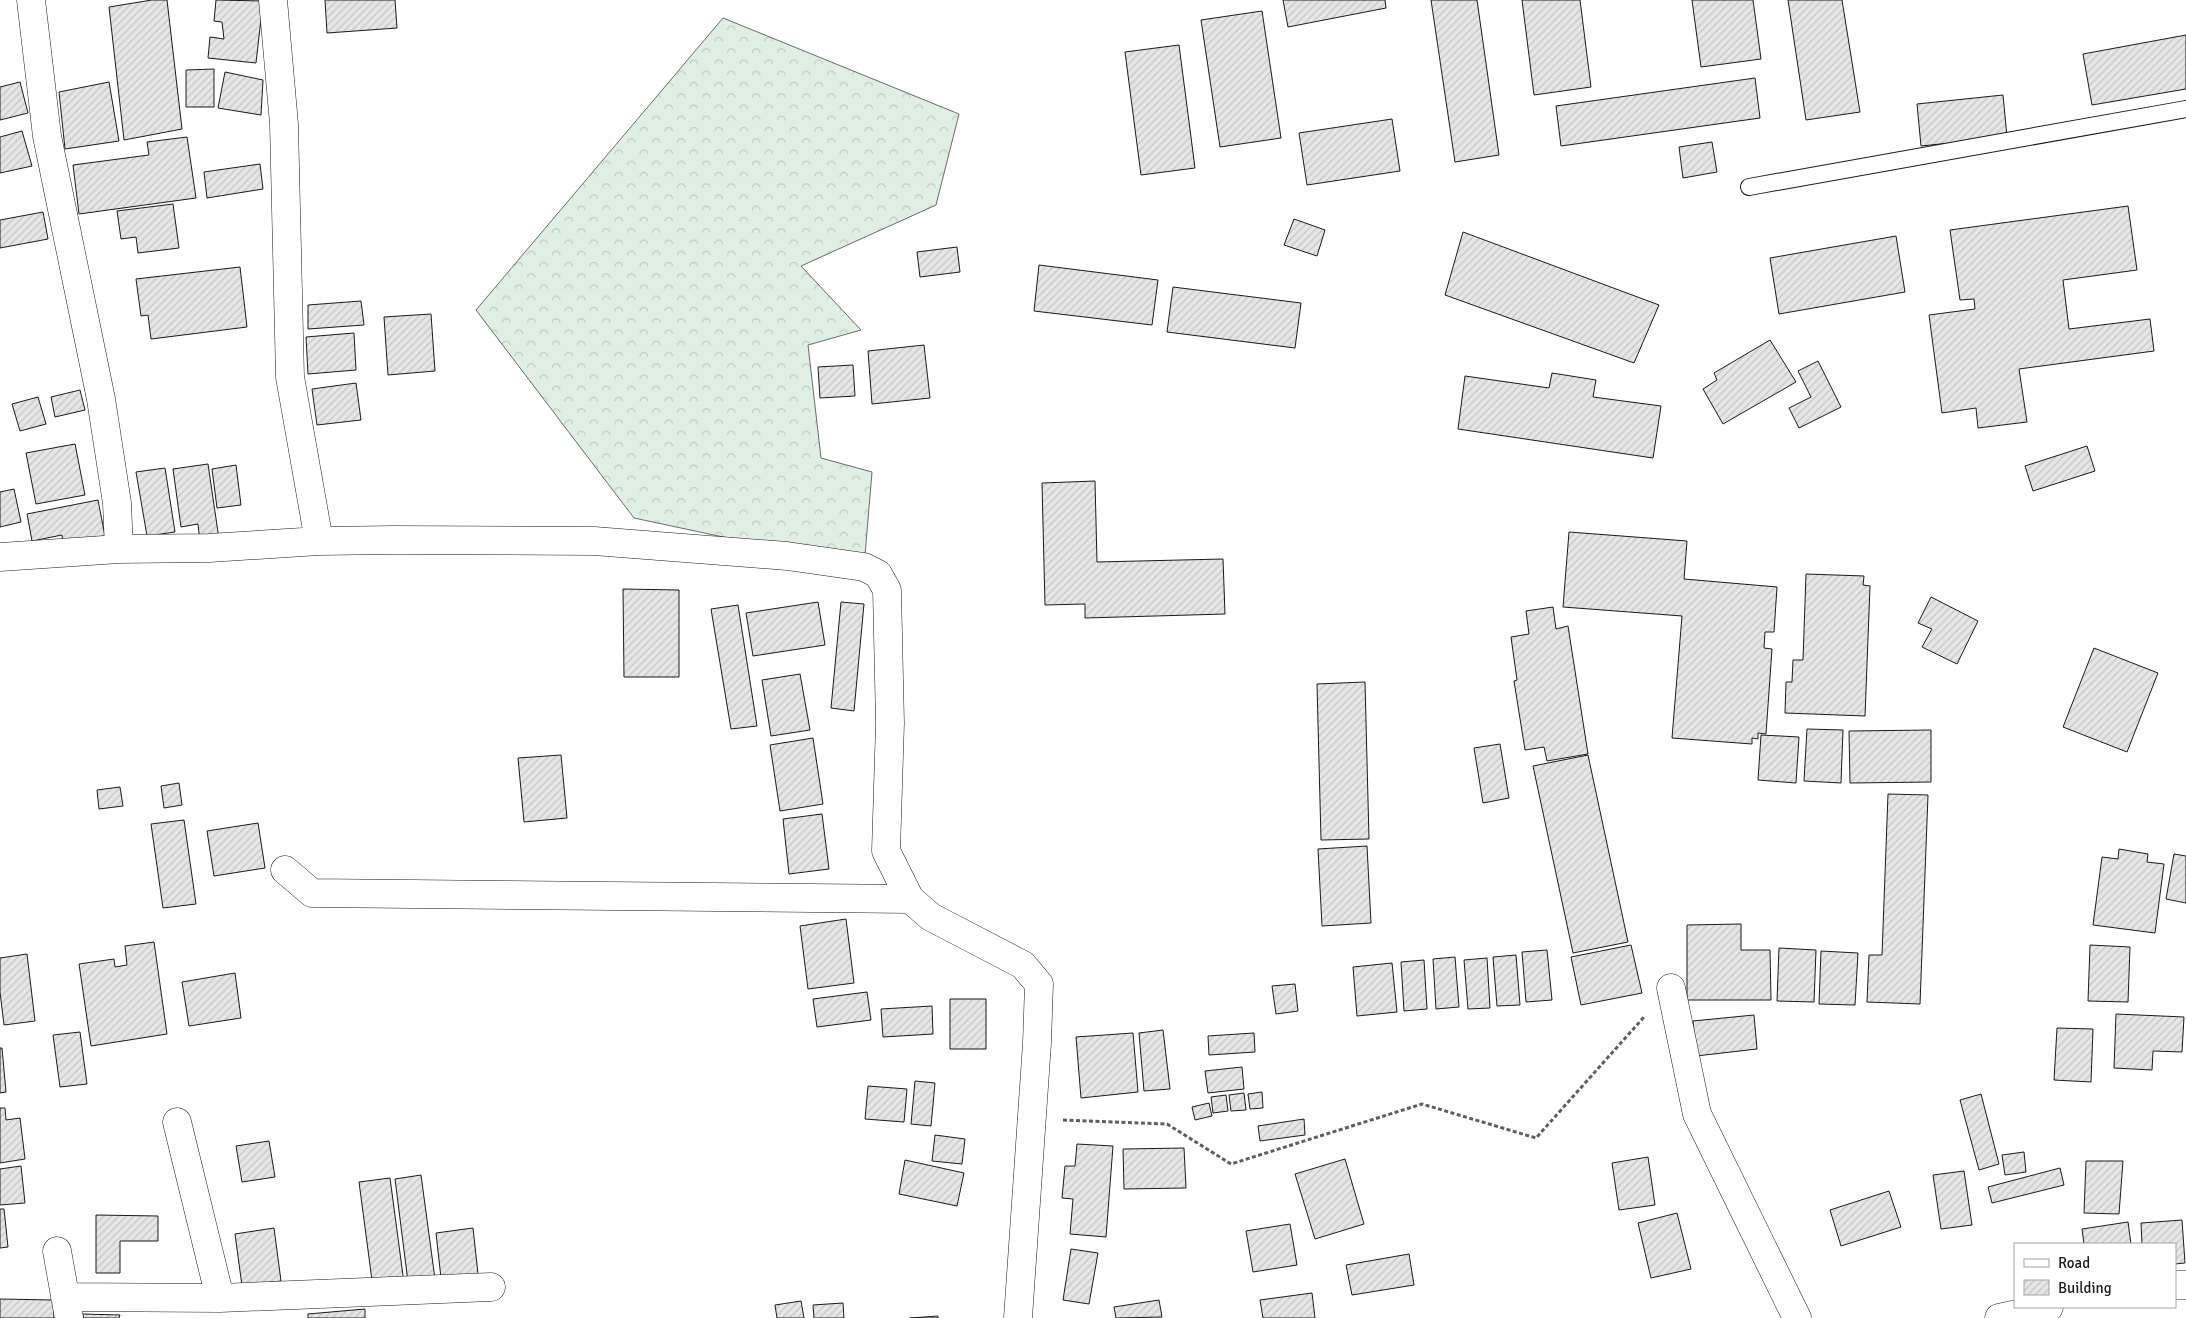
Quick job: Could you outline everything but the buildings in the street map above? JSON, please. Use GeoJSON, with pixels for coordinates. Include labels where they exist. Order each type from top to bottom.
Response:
{"type":"FeatureCollection","features":[{"type":"Feature","properties":{"kind":"street"},"geometry":{"type":"LineString","coordinates":[[31,0],[47,136],[101,399],[117,503],[119,549]]}},
{"type":"Feature","properties":{"kind":"street"},"geometry":{"type":"LineString","coordinates":[[273,0],[284,124],[290,377],[319,542]]}},
{"type":"Feature","properties":{"kind":"street"},"geometry":{"type":"LineString","coordinates":[[0,557],[119,549],[209,548],[319,542],[394,540],[594,541],[787,556],[864,567],[878,574],[887,590],[890,723],[886,851],[910,899],[931,917],[1023,965],[1039,984],[1018,1318]]}},
{"type":"Feature","properties":{"kind":"street"},"geometry":{"type":"LineString","coordinates":[[285,870],[312,893],[910,899]]}},
{"type":"Feature","properties":{"kind":"street"},"geometry":{"type":"LineString","coordinates":[[1671,988],[1697,1114],[1797,1318]]}},
{"type":"Feature","properties":{"kind":"street"},"geometry":{"type":"LineString","coordinates":[[177,1122],[220,1298]]}},
{"type":"Feature","properties":{"kind":"street"},"geometry":{"type":"LineString","coordinates":[[57,1252],[67,1308],[220,1298],[491,1287]]}},
{"type":"Feature","properties":{"kind":"street"},"geometry":{"type":"LineString","coordinates":[[1999,1318],[2044,1308]]}},
{"type":"Feature","properties":{"kind":"lane"},"geometry":{"type":"LineString","coordinates":[[1749,187],[2186,110]]}},
{"type":"Feature","properties":{"kind":"path"},"geometry":{"type":"LineString","coordinates":[[1032,1119],[1167,1124],[1231,1164],[1422,1104],[1536,1138],[1671,988]]}},
{"type":"Feature","properties":{"kind":"green space"},"geometry":{"type":"Polygon","coordinates":[[[723,18],[959,114],[936,205],[801,266],[861,330],[808,345],[821,458],[872,472],[864,567],[634,518],[476,310],[723,18]]]}}]}
